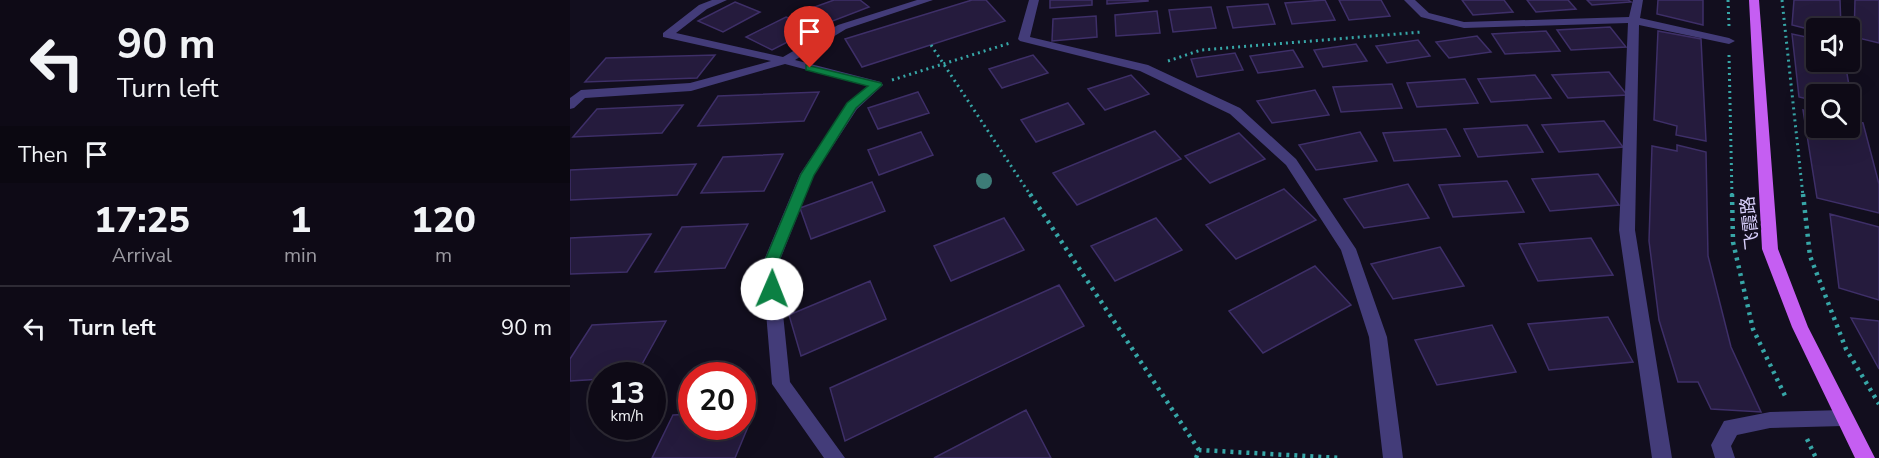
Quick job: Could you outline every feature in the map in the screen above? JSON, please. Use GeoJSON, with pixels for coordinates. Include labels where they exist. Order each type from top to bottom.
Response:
{"type":"FeatureCollection","features":[{"type":"Feature","properties":{"kind":"main road","name":"飞霞路"},"geometry":{"type":"LineString","coordinates":[[1754,0],[1770,249],[1800,327],[1843,418],[1865,458]]}},
{"type":"Feature","properties":{"kind":"lane"},"geometry":{"type":"LineString","coordinates":[[722,0],[703,7],[667,35],[744,50],[877,85]]}},
{"type":"Feature","properties":{"kind":"lane"},"geometry":{"type":"LineString","coordinates":[[570,105],[580,94],[691,87],[784,61],[842,27],[928,0]]}},
{"type":"Feature","properties":{"kind":"lane"},"geometry":{"type":"LineString","coordinates":[[1034,0],[1023,39],[1144,68],[1235,111],[1291,162],[1348,249],[1378,337],[1393,458]]}},
{"type":"Feature","properties":{"kind":"lane"},"geometry":{"type":"LineString","coordinates":[[1409,0],[1425,15],[1464,25],[1634,20],[1729,41]]}},
{"type":"Feature","properties":{"kind":"lane"},"geometry":{"type":"LineString","coordinates":[[1638,0],[1634,20],[1627,230],[1662,458]]}},
{"type":"Feature","properties":{"kind":"lane"},"geometry":{"type":"LineString","coordinates":[[835,458],[781,384],[770,265],[807,174],[852,106],[877,85]]}},
{"type":"Feature","properties":{"kind":"lane"},"geometry":{"type":"LineString","coordinates":[[1725,458],[1721,445],[1731,427],[1770,420],[1843,418]]}},
{"type":"Feature","properties":{"kind":"path"},"geometry":{"type":"LineString","coordinates":[[1782,0],[1810,256],[1846,349],[1879,404]]}},
{"type":"Feature","properties":{"kind":"path"},"geometry":{"type":"LineString","coordinates":[[1144,68],[1201,50],[1432,31],[1443,20]]}},
{"type":"Feature","properties":{"kind":"path"},"geometry":{"type":"LineString","coordinates":[[877,85],[1023,39]]}},
{"type":"Feature","properties":{"kind":"path"},"geometry":{"type":"LineString","coordinates":[[931,45],[1199,450]]}},
{"type":"Feature","properties":{"kind":"path"},"geometry":{"type":"LineString","coordinates":[[1196,458],[1199,450]]}},
{"type":"Feature","properties":{"kind":"path"},"geometry":{"type":"LineString","coordinates":[[1199,450],[1341,458]]}},
{"type":"Feature","properties":{"kind":"building"},"geometry":{"type":"Polygon","coordinates":[[[834,0],[860,0],[869,7],[825,24],[809,9],[834,0]]]}},
{"type":"Feature","properties":{"kind":"building"},"geometry":{"type":"Polygon","coordinates":[[[972,0],[986,0],[1005,21],[862,67],[845,39],[972,0]]]}},
{"type":"Feature","properties":{"kind":"building"},"geometry":{"type":"Polygon","coordinates":[[[1050,0],[1092,0],[1092,5],[1050,8],[1050,0]]]}},
{"type":"Feature","properties":{"kind":"building"},"geometry":{"type":"Polygon","coordinates":[[[1107,0],[1148,0],[1148,1],[1107,4],[1107,0]]]}},
{"type":"Feature","properties":{"kind":"building"},"geometry":{"type":"Polygon","coordinates":[[[1325,0],[1335,20],[1292,24],[1285,3],[1325,0]]]}},
{"type":"Feature","properties":{"kind":"building"},"geometry":{"type":"Polygon","coordinates":[[[1339,0],[1381,0],[1390,16],[1349,20],[1339,0]]]}},
{"type":"Feature","properties":{"kind":"building"},"geometry":{"type":"Polygon","coordinates":[[[1462,0],[1504,0],[1513,12],[1473,15],[1462,0]]]}},
{"type":"Feature","properties":{"kind":"building"},"geometry":{"type":"Polygon","coordinates":[[[1527,0],[1568,0],[1576,9],[1536,12],[1527,0]]]}},
{"type":"Feature","properties":{"kind":"building"},"geometry":{"type":"Polygon","coordinates":[[[1587,0],[1628,0],[1631,2],[1592,5],[1587,0]]]}},
{"type":"Feature","properties":{"kind":"building"},"geometry":{"type":"Polygon","coordinates":[[[1658,0],[1703,0],[1703,25],[1657,14],[1658,0]]]}},
{"type":"Feature","properties":{"kind":"building"},"geometry":{"type":"Polygon","coordinates":[[[1794,0],[1840,0],[1841,18],[1806,18],[1806,28],[1792,25],[1794,0]]]}},
{"type":"Feature","properties":{"kind":"building"},"geometry":{"type":"Polygon","coordinates":[[[1855,0],[1879,0],[1879,43],[1860,38],[1860,18],[1855,18],[1855,0]]]}},
{"type":"Feature","properties":{"kind":"building"},"geometry":{"type":"Polygon","coordinates":[[[735,2],[760,12],[723,32],[698,21],[735,2]]]}},
{"type":"Feature","properties":{"kind":"building"},"geometry":{"type":"Polygon","coordinates":[[[1268,4],[1275,24],[1233,28],[1227,7],[1268,4]]]}},
{"type":"Feature","properties":{"kind":"building"},"geometry":{"type":"Polygon","coordinates":[[[1211,7],[1216,28],[1173,32],[1169,10],[1211,7]]]}},
{"type":"Feature","properties":{"kind":"building"},"geometry":{"type":"Polygon","coordinates":[[[1157,11],[1160,33],[1116,36],[1115,15],[1157,11]]]}},
{"type":"Feature","properties":{"kind":"building"},"geometry":{"type":"Polygon","coordinates":[[[1096,16],[1097,37],[1052,41],[1053,19],[1096,16]]]}},
{"type":"Feature","properties":{"kind":"building"},"geometry":{"type":"Polygon","coordinates":[[[786,17],[813,29],[772,50],[746,37],[786,17]]]}},
{"type":"Feature","properties":{"kind":"building"},"geometry":{"type":"Polygon","coordinates":[[[1610,27],[1626,47],[1571,50],[1557,30],[1610,27]]]}},
{"type":"Feature","properties":{"kind":"building"},"geometry":{"type":"Polygon","coordinates":[[[1546,31],[1560,51],[1505,54],[1492,34],[1546,31]]]}},
{"type":"Feature","properties":{"kind":"building"},"geometry":{"type":"Polygon","coordinates":[[[1658,31],[1701,39],[1706,141],[1676,135],[1677,126],[1654,120],[1658,31]]]}},
{"type":"Feature","properties":{"kind":"building"},"geometry":{"type":"Polygon","coordinates":[[[1792,34],[1806,37],[1806,72],[1847,72],[1849,84],[1806,84],[1806,99],[1799,97],[1792,34]]]}},
{"type":"Feature","properties":{"kind":"building"},"geometry":{"type":"Polygon","coordinates":[[[1477,36],[1491,52],[1449,58],[1436,42],[1477,36]]]}},
{"type":"Feature","properties":{"kind":"building"},"geometry":{"type":"Polygon","coordinates":[[[1418,40],[1430,56],[1387,63],[1376,46],[1418,40]]]}},
{"type":"Feature","properties":{"kind":"building"},"geometry":{"type":"Polygon","coordinates":[[[1356,44],[1367,61],[1323,67],[1314,50],[1356,44]]]}},
{"type":"Feature","properties":{"kind":"building"},"geometry":{"type":"Polygon","coordinates":[[[1293,50],[1303,67],[1258,73],[1250,56],[1293,50]]]}},
{"type":"Feature","properties":{"kind":"building"},"geometry":{"type":"Polygon","coordinates":[[[1235,53],[1243,70],[1197,77],[1191,59],[1235,53]]]}},
{"type":"Feature","properties":{"kind":"building"},"geometry":{"type":"Polygon","coordinates":[[[715,55],[697,78],[585,82],[606,58],[715,55]]]}},
{"type":"Feature","properties":{"kind":"building"},"geometry":{"type":"Polygon","coordinates":[[[1033,55],[1048,73],[1002,88],[989,69],[1033,55]]]}},
{"type":"Feature","properties":{"kind":"building"},"geometry":{"type":"Polygon","coordinates":[[[1609,72],[1627,95],[1568,98],[1552,75],[1609,72]]]}},
{"type":"Feature","properties":{"kind":"building"},"geometry":{"type":"Polygon","coordinates":[[[1131,75],[1149,94],[1105,110],[1088,89],[1131,75]]]}},
{"type":"Feature","properties":{"kind":"building"},"geometry":{"type":"Polygon","coordinates":[[[1535,75],[1551,98],[1491,102],[1478,79],[1535,75]]]}},
{"type":"Feature","properties":{"kind":"building"},"geometry":{"type":"Polygon","coordinates":[[[1465,79],[1478,103],[1417,107],[1407,83],[1465,79]]]}},
{"type":"Feature","properties":{"kind":"building"},"geometry":{"type":"Polygon","coordinates":[[[1392,84],[1402,108],[1341,112],[1333,87],[1392,84]]]}},
{"type":"Feature","properties":{"kind":"building"},"geometry":{"type":"Polygon","coordinates":[[[1315,90],[1329,115],[1272,123],[1257,101],[1315,90]]]}},
{"type":"Feature","properties":{"kind":"building"},"geometry":{"type":"Polygon","coordinates":[[[819,92],[804,121],[698,126],[718,96],[819,92]]]}},
{"type":"Feature","properties":{"kind":"building"},"geometry":{"type":"Polygon","coordinates":[[[918,92],[929,113],[878,129],[868,108],[918,92]]]}},
{"type":"Feature","properties":{"kind":"building"},"geometry":{"type":"Polygon","coordinates":[[[1068,103],[1084,124],[1036,142],[1021,120],[1068,103]]]}},
{"type":"Feature","properties":{"kind":"building"},"geometry":{"type":"Polygon","coordinates":[[[683,105],[662,133],[573,137],[597,109],[683,105]]]}},
{"type":"Feature","properties":{"kind":"building"},"geometry":{"type":"Polygon","coordinates":[[[1803,110],[1806,111],[1806,129],[1803,110]]]}},
{"type":"Feature","properties":{"kind":"building"},"geometry":{"type":"Polygon","coordinates":[[[1604,121],[1623,147],[1559,152],[1542,125],[1604,121]]]}},
{"type":"Feature","properties":{"kind":"building"},"geometry":{"type":"Polygon","coordinates":[[[1860,122],[1863,123],[1879,184],[1879,213],[1817,198],[1807,138],[1860,138],[1860,122]]]}},
{"type":"Feature","properties":{"kind":"building"},"geometry":{"type":"Polygon","coordinates":[[[1527,125],[1543,152],[1478,157],[1464,129],[1527,125]]]}},
{"type":"Feature","properties":{"kind":"building"},"geometry":{"type":"Polygon","coordinates":[[[1446,129],[1460,156],[1394,161],[1383,133],[1446,129]]]}},
{"type":"Feature","properties":{"kind":"building"},"geometry":{"type":"Polygon","coordinates":[[[1155,131],[1181,159],[1077,205],[1053,173],[1155,131]]]}},
{"type":"Feature","properties":{"kind":"building"},"geometry":{"type":"Polygon","coordinates":[[[921,132],[933,155],[879,175],[868,150],[921,132]]]}},
{"type":"Feature","properties":{"kind":"building"},"geometry":{"type":"Polygon","coordinates":[[[1360,132],[1377,161],[1316,170],[1299,145],[1360,132]]]}},
{"type":"Feature","properties":{"kind":"building"},"geometry":{"type":"Polygon","coordinates":[[[1239,133],[1265,159],[1210,183],[1185,156],[1239,133]]]}},
{"type":"Feature","properties":{"kind":"building"},"geometry":{"type":"Polygon","coordinates":[[[1677,145],[1706,152],[1708,256],[1731,347],[1761,412],[1711,409],[1698,382],[1678,382],[1659,320],[1649,241],[1652,146],[1677,151],[1677,145]]]}},
{"type":"Feature","properties":{"kind":"building"},"geometry":{"type":"Polygon","coordinates":[[[783,154],[764,191],[701,193],[723,157],[783,154]]]}},
{"type":"Feature","properties":{"kind":"building"},"geometry":{"type":"Polygon","coordinates":[[[696,164],[677,195],[570,200],[570,170],[696,164]]]}},
{"type":"Feature","properties":{"kind":"building"},"geometry":{"type":"Polygon","coordinates":[[[1598,174],[1619,205],[1550,211],[1532,179],[1598,174]]]}},
{"type":"Feature","properties":{"kind":"building"},"geometry":{"type":"Polygon","coordinates":[[[1507,181],[1524,212],[1453,217],[1439,185],[1507,181]]]}},
{"type":"Feature","properties":{"kind":"building"},"geometry":{"type":"Polygon","coordinates":[[[872,182],[885,211],[811,239],[800,208],[872,182]]]}},
{"type":"Feature","properties":{"kind":"building"},"geometry":{"type":"Polygon","coordinates":[[[1408,184],[1429,218],[1364,228],[1344,199],[1408,184]]]}},
{"type":"Feature","properties":{"kind":"building"},"geometry":{"type":"Polygon","coordinates":[[[1284,189],[1316,220],[1236,259],[1206,225],[1284,189]]]}},
{"type":"Feature","properties":{"kind":"building"},"geometry":{"type":"Polygon","coordinates":[[[1830,214],[1879,227],[1879,300],[1839,288],[1830,214]]]}},
{"type":"Feature","properties":{"kind":"building"},"geometry":{"type":"Polygon","coordinates":[[[1004,218],[1024,250],[951,281],[934,246],[1004,218]]]}},
{"type":"Feature","properties":{"kind":"building"},"geometry":{"type":"Polygon","coordinates":[[[1156,218],[1182,250],[1115,281],[1091,246],[1156,218]]]}},
{"type":"Feature","properties":{"kind":"building"},"geometry":{"type":"Polygon","coordinates":[[[748,224],[725,268],[655,272],[682,227],[748,224]]]}},
{"type":"Feature","properties":{"kind":"building"},"geometry":{"type":"Polygon","coordinates":[[[651,234],[627,272],[570,274],[570,238],[651,234]]]}},
{"type":"Feature","properties":{"kind":"building"},"geometry":{"type":"Polygon","coordinates":[[[1591,238],[1613,275],[1538,281],[1519,244],[1591,238]]]}},
{"type":"Feature","properties":{"kind":"building"},"geometry":{"type":"Polygon","coordinates":[[[1440,247],[1464,286],[1393,299],[1371,264],[1440,247]]]}},
{"type":"Feature","properties":{"kind":"building"},"geometry":{"type":"Polygon","coordinates":[[[1315,266],[1351,305],[1263,353],[1229,311],[1315,266]]]}},
{"type":"Feature","properties":{"kind":"building"},"geometry":{"type":"Polygon","coordinates":[[[870,281],[886,319],[801,356],[789,315],[870,281]]]}},
{"type":"Feature","properties":{"kind":"building"},"geometry":{"type":"Polygon","coordinates":[[[1059,285],[1084,326],[845,441],[830,388],[1059,285]]]}},
{"type":"Feature","properties":{"kind":"building"},"geometry":{"type":"Polygon","coordinates":[[[1608,317],[1633,362],[1549,370],[1528,324],[1608,317]]]}},
{"type":"Feature","properties":{"kind":"building"},"geometry":{"type":"Polygon","coordinates":[[[1851,318],[1879,321],[1879,369],[1851,318]]]}},
{"type":"Feature","properties":{"kind":"building"},"geometry":{"type":"Polygon","coordinates":[[[666,321],[643,362],[588,362],[588,380],[570,381],[570,359],[592,325],[666,321]]]}},
{"type":"Feature","properties":{"kind":"building"},"geometry":{"type":"Polygon","coordinates":[[[1492,325],[1516,372],[1437,385],[1415,340],[1492,325]]]}},
{"type":"Feature","properties":{"kind":"building"},"geometry":{"type":"Polygon","coordinates":[[[1026,410],[1051,458],[934,458],[1026,410]]]}},
{"type":"Feature","properties":{"kind":"building"},"geometry":{"type":"Polygon","coordinates":[[[673,415],[678,415],[678,440],[742,440],[735,458],[652,458],[661,440],[666,440],[666,429],[673,415]]]}},
{"type":"Feature","properties":{"kind":"route"},"geometry":{"type":"LineString","coordinates":[[772,289],[770,265],[807,174],[852,106],[877,85],[810,68]]}}]}
